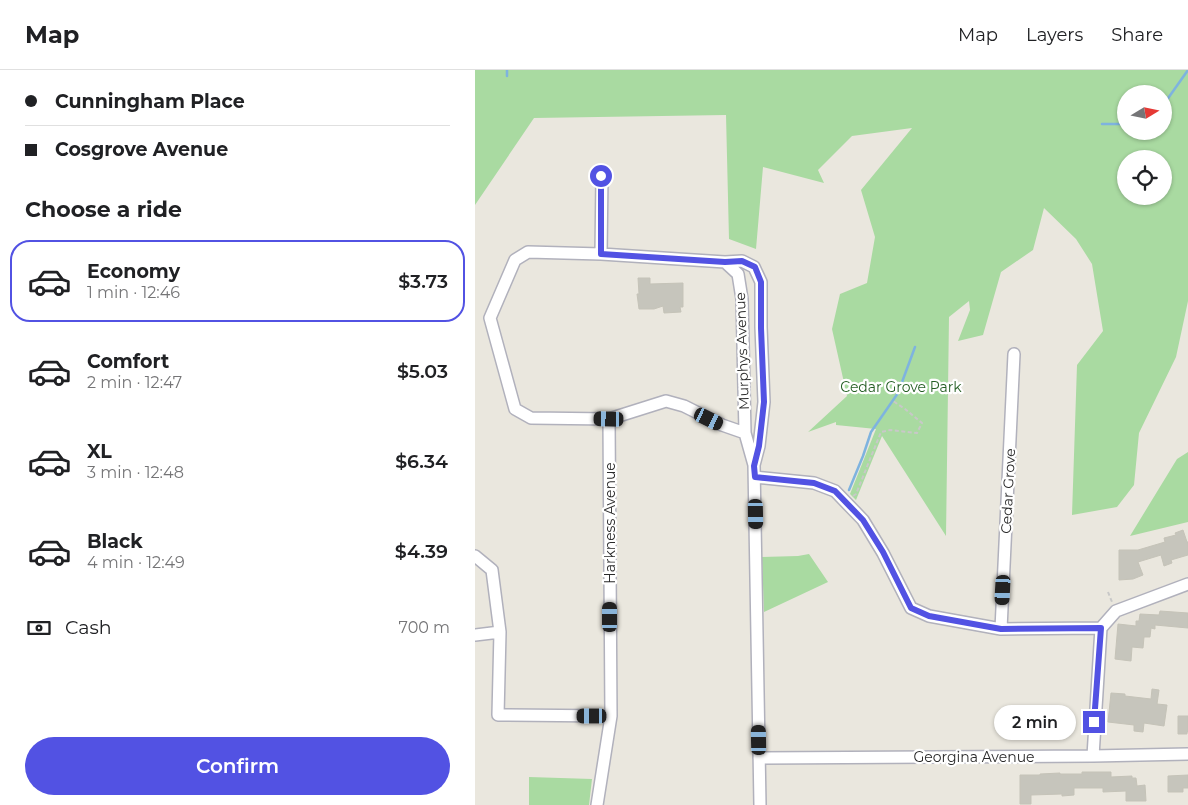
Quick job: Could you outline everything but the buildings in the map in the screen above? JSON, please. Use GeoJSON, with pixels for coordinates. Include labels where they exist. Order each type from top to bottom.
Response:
{"type":"FeatureCollection","features":[{"type":"Feature","properties":{"kind":"street"},"geometry":{"type":"LineString","coordinates":[[601,176],[601,254]]}},
{"type":"Feature","properties":{"kind":"street"},"geometry":{"type":"LineString","coordinates":[[725,262],[601,254],[528,252],[515,260],[490,318],[515,409],[531,418],[609,419],[666,401],[685,406],[722,425],[745,434]]}},
{"type":"Feature","properties":{"kind":"street","name":"Murphys Avenue"},"geometry":{"type":"LineString","coordinates":[[725,262],[742,261],[755,267],[761,282],[764,402],[755,471],[760,805]]}},
{"type":"Feature","properties":{"kind":"street","name":"Murphys Avenue"},"geometry":{"type":"LineString","coordinates":[[725,262],[738,274],[742,299],[745,434],[755,471]]}},
{"type":"Feature","properties":{"kind":"street","name":"Cedar Grove"},"geometry":{"type":"LineString","coordinates":[[1001,629],[1014,354]]}},
{"type":"Feature","properties":{"kind":"street","name":"Harkness Avenue"},"geometry":{"type":"LineString","coordinates":[[597,805],[611,716],[609,419]]}},
{"type":"Feature","properties":{"kind":"street"},"geometry":{"type":"LineString","coordinates":[[755,471],[814,483],[835,491],[863,520],[883,552],[911,608],[929,616],[1001,629],[1101,628]]}},
{"type":"Feature","properties":{"kind":"street"},"geometry":{"type":"LineString","coordinates":[[475,556],[492,570],[500,632],[498,715],[611,716]]}},
{"type":"Feature","properties":{"kind":"street"},"geometry":{"type":"LineString","coordinates":[[1093,756],[1101,628],[1116,611],[1188,584]]}},
{"type":"Feature","properties":{"kind":"street"},"geometry":{"type":"LineString","coordinates":[[475,635],[500,632]]}},
{"type":"Feature","properties":{"kind":"street","name":"Georgina Avenue"},"geometry":{"type":"LineString","coordinates":[[759,758],[1188,754]]}},
{"type":"Feature","properties":{"kind":"path"},"geometry":{"type":"LineString","coordinates":[[845,502],[857,494],[881,432],[890,430],[917,433],[922,424],[893,401]]}},
{"type":"Feature","properties":{"kind":"green space","name":"Cedar Grove Park"},"geometry":{"type":"Polygon","coordinates":[[[475,70],[1188,70],[1188,301],[1176,357],[1139,433],[1134,485],[1117,507],[1072,515],[1077,365],[1103,331],[1092,264],[1076,239],[1044,208],[1033,250],[1001,272],[983,335],[958,341],[970,310],[969,301],[949,317],[946,536],[882,436],[856,500],[850,494],[876,429],[836,425],[836,422],[808,432],[847,396],[832,329],[840,294],[867,283],[875,237],[861,190],[912,128],[852,136],[818,170],[824,183],[763,167],[756,249],[729,239],[726,115],[534,118],[475,205],[475,70]]]}},
{"type":"Feature","properties":{"kind":"green space"},"geometry":{"type":"Polygon","coordinates":[[[1188,452],[1188,522],[1130,536],[1177,459],[1188,452]]]}},
{"type":"Feature","properties":{"kind":"green space"},"geometry":{"type":"Polygon","coordinates":[[[809,554],[828,582],[764,612],[762,557],[809,554]]]}},
{"type":"Feature","properties":{"kind":"green space"},"geometry":{"type":"Polygon","coordinates":[[[529,777],[592,779],[589,805],[529,805],[529,777]]]}},
{"type":"Feature","properties":{"kind":"waterway"},"geometry":{"type":"LineString","coordinates":[[507,70],[507,76]]}},
{"type":"Feature","properties":{"kind":"waterway"},"geometry":{"type":"LineString","coordinates":[[1173,91],[1188,70]]}},
{"type":"Feature","properties":{"kind":"waterway"},"geometry":{"type":"LineString","coordinates":[[1102,124],[1117,124]]}},
{"type":"Feature","properties":{"kind":"waterway"},"geometry":{"type":"LineString","coordinates":[[849,490],[871,432],[898,393],[915,347]]}},
{"type":"Feature","properties":{"kind":"route"},"geometry":{"type":"LineString","coordinates":[[601,176],[601,254],[725,262],[742,261],[755,267],[761,282],[764,402],[759,446],[754,466],[755,477],[814,483],[835,491],[863,520],[883,552],[911,608],[929,616],[1001,629],[1101,628],[1094,722]]}}]}
